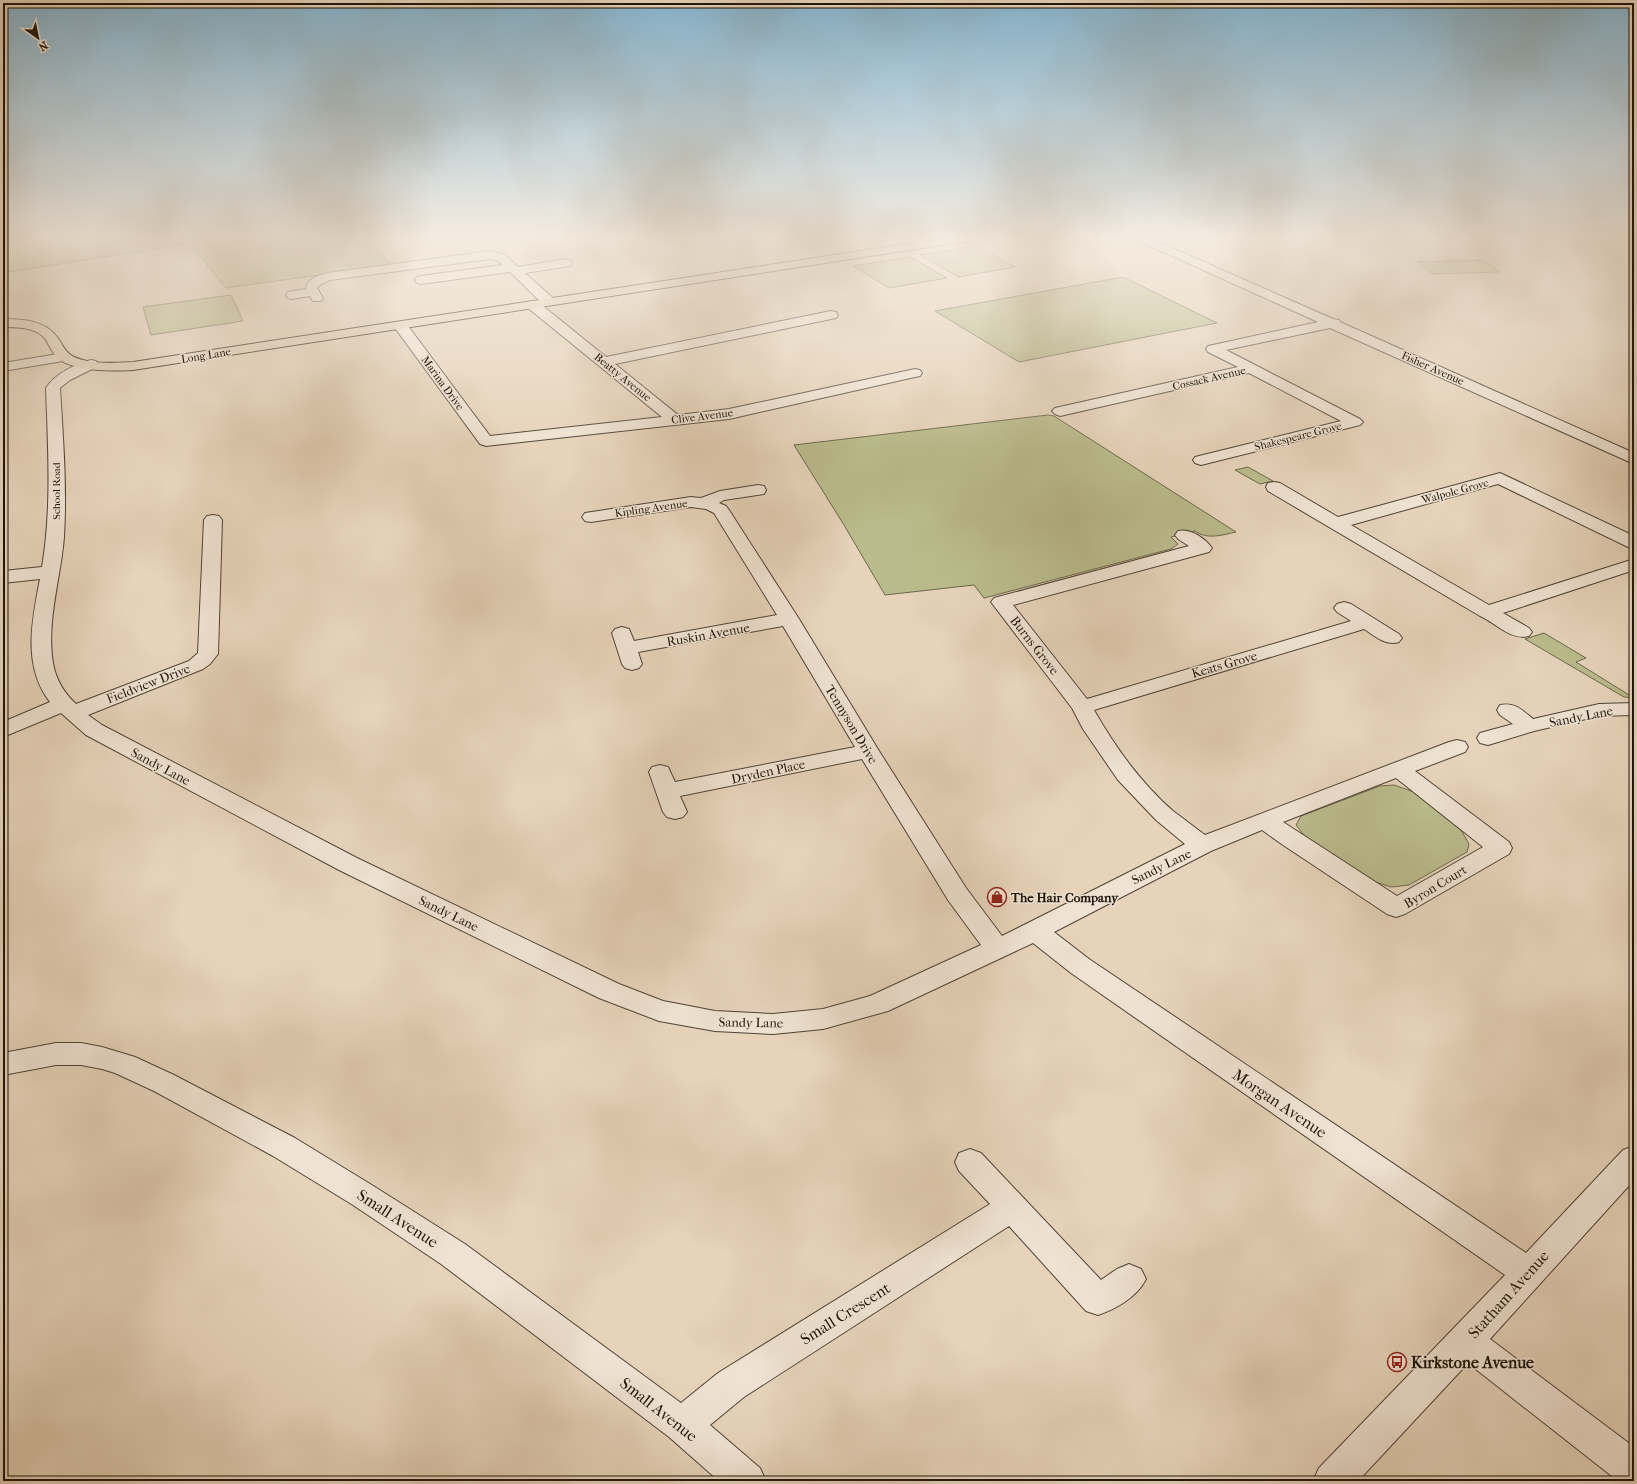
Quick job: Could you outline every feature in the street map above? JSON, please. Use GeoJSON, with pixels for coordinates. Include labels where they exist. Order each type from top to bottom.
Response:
{"type":"FeatureCollection","features":[{"type":"Feature","properties":{"kind":"main road","name":"Long Lane"},"geometry":{"type":"LineString","coordinates":[[90,364],[117,366],[140,365],[511,308]]}},
{"type":"Feature","properties":{"kind":"main road"},"geometry":{"type":"LineString","coordinates":[[3,323],[33,327],[43,330],[48,334],[58,351],[64,357],[70,360],[90,364]]}},
{"type":"Feature","properties":{"kind":"street","name":"Beatty Avenue"},"geometry":{"type":"LineString","coordinates":[[537,308],[676,420]]}},
{"type":"Feature","properties":{"kind":"street","name":"Fisher Avenue"},"geometry":{"type":"LineString","coordinates":[[1300,308],[1634,459]]}},
{"type":"Feature","properties":{"kind":"street"},"geometry":{"type":"LineString","coordinates":[[604,362],[831,315]]}},
{"type":"Feature","properties":{"kind":"street","name":"Cossack Avenue"},"geometry":{"type":"LineString","coordinates":[[1251,368],[1212,349],[1334,323]]}},
{"type":"Feature","properties":{"kind":"street","name":"Marina Drive"},"geometry":{"type":"LineString","coordinates":[[400,325],[486,441]]}},
{"type":"Feature","properties":{"kind":"street"},"geometry":{"type":"LineString","coordinates":[[3,367],[64,357]]}},
{"type":"Feature","properties":{"kind":"street","name":"School Road"},"geometry":{"type":"LineString","coordinates":[[68,709],[54,693],[46,678],[42,648],[42,628],[55,538],[57,496],[53,388],[57,382],[90,364]]}},
{"type":"Feature","properties":{"kind":"street","name":"Cossack Avenue"},"geometry":{"type":"LineString","coordinates":[[1073,411],[1251,368]]}},
{"type":"Feature","properties":{"kind":"street","name":"Shakespeare Grove"},"geometry":{"type":"LineString","coordinates":[[1200,460],[1355,422],[1251,368]]}},
{"type":"Feature","properties":{"kind":"street","name":"Clive Avenue"},"geometry":{"type":"LineString","coordinates":[[486,441],[676,420],[742,411],[915,373]]}},
{"type":"Feature","properties":{"kind":"street"},"geometry":{"type":"LineString","coordinates":[[1608,447],[1627,442]]}},
{"type":"Feature","properties":{"kind":"street"},"geometry":{"type":"LineString","coordinates":[[1220,455],[1236,464]]}},
{"type":"Feature","properties":{"kind":"street","name":"Walpole Grove"},"geometry":{"type":"LineString","coordinates":[[1337,523],[1500,478],[1634,543]]}},
{"type":"Feature","properties":{"kind":"street"},"geometry":{"type":"LineString","coordinates":[[1274,487],[1522,632]]}},
{"type":"Feature","properties":{"kind":"street","name":"Kipling Avenue"},"geometry":{"type":"LineString","coordinates":[[590,517],[684,503],[705,503],[720,496],[758,490]]}},
{"type":"Feature","properties":{"kind":"street","name":"Tennyson Drive"},"geometry":{"type":"LineString","coordinates":[[705,503],[720,510],[789,619],[868,751],[957,894],[979,926],[997,948]]}},
{"type":"Feature","properties":{"kind":"street","name":"Fieldview Drive"},"geometry":{"type":"LineString","coordinates":[[3,730],[196,665],[203,660],[208,654],[213,520]]}},
{"type":"Feature","properties":{"kind":"street","name":"Burns Grove"},"geometry":{"type":"LineString","coordinates":[[1184,535],[1211,546],[1002,602],[1082,707],[1094,729],[1126,775],[1164,815],[1202,845]]}},
{"type":"Feature","properties":{"kind":"street"},"geometry":{"type":"LineString","coordinates":[[1487,612],[1634,564]]}},
{"type":"Feature","properties":{"kind":"street"},"geometry":{"type":"LineString","coordinates":[[3,577],[51,572]]}},
{"type":"Feature","properties":{"kind":"street"},"geometry":{"type":"LineString","coordinates":[[1344,608],[1392,638]]}},
{"type":"Feature","properties":{"kind":"street","name":"Ruskin Avenue"},"geometry":{"type":"LineString","coordinates":[[627,648],[789,619]]}},
{"type":"Feature","properties":{"kind":"street","name":"Keats Grove"},"geometry":{"type":"LineString","coordinates":[[1082,707],[1367,622]]}},
{"type":"Feature","properties":{"kind":"street","name":"Sandy Lane"},"geometry":{"type":"LineString","coordinates":[[68,709],[94,730],[348,864],[609,991],[659,1011],[715,1021],[774,1024],[823,1019],[878,1004],[1035,931],[1202,845],[1457,747]]}},
{"type":"Feature","properties":{"kind":"street","name":"Sandy Lane"},"geometry":{"type":"LineString","coordinates":[[1488,738],[1529,726],[1599,710],[1634,709]]}},
{"type":"Feature","properties":{"kind":"street"},"geometry":{"type":"LineString","coordinates":[[1508,710],[1529,726]]}},
{"type":"Feature","properties":{"kind":"street","name":"Dryden Place"},"geometry":{"type":"LineString","coordinates":[[676,812],[664,782],[868,751]]}},
{"type":"Feature","properties":{"kind":"street","name":"Byron Court"},"geometry":{"type":"LineString","coordinates":[[1265,820],[1292,840],[1396,908],[1500,848],[1398,769]]}},
{"type":"Feature","properties":{"kind":"street","name":"Morgan Avenue"},"geometry":{"type":"LineString","coordinates":[[1035,931],[1080,966],[1528,1272]]}},
{"type":"Feature","properties":{"kind":"street","name":"Small Avenue"},"geometry":{"type":"LineString","coordinates":[[3,1064],[56,1054],[81,1054],[102,1058],[125,1065],[284,1147],[364,1196],[453,1254],[682,1425],[747,1481]]}},
{"type":"Feature","properties":{"kind":"street","name":"Statham Avenue"},"geometry":{"type":"LineString","coordinates":[[1332,1481],[1466,1341],[1528,1272],[1634,1159]]}},
{"type":"Feature","properties":{"kind":"street"},"geometry":{"type":"LineString","coordinates":[[970,1162],[1098,1300],[1129,1279]]}},
{"type":"Feature","properties":{"kind":"street","name":"Small Crescent"},"geometry":{"type":"LineString","coordinates":[[682,1425],[731,1385],[1012,1207]]}},
{"type":"Feature","properties":{"kind":"street"},"geometry":{"type":"LineString","coordinates":[[1466,1341],[1634,1470]]}},
{"type":"Feature","properties":{"kind":"green space"},"geometry":{"type":"Polygon","coordinates":[[[143,308],[237,308],[243,321],[151,335],[143,308]]]}},
{"type":"Feature","properties":{"kind":"green space"},"geometry":{"type":"Polygon","coordinates":[[[950,308],[1187,308],[1217,323],[1019,362],[935,311],[950,308]]]}},
{"type":"Feature","properties":{"kind":"green space"},"geometry":{"type":"Polygon","coordinates":[[[1048,415],[1054,416],[1236,532],[1210,536],[1200,534],[1195,531],[1171,537],[1178,544],[1171,549],[984,598],[974,585],[885,595],[844,525],[794,445],[1048,415]]]}},
{"type":"Feature","properties":{"kind":"green space"},"geometry":{"type":"Polygon","coordinates":[[[1248,467],[1273,481],[1260,484],[1235,470],[1248,467]]]}},
{"type":"Feature","properties":{"kind":"green space"},"geometry":{"type":"Polygon","coordinates":[[[1544,633],[1586,658],[1576,662],[1634,698],[1624,697],[1525,639],[1544,633]]]}},
{"type":"Feature","properties":{"kind":"green space"},"geometry":{"type":"Polygon","coordinates":[[[1394,785],[1414,792],[1461,830],[1469,844],[1467,852],[1409,885],[1391,887],[1369,880],[1307,839],[1296,825],[1301,816],[1380,786],[1394,785]]]}},
{"type":"Feature","properties":{"kind":"place","name":"The Hair Company"},"geometry":{"type":"Point","coordinates":[997,897]}},
{"type":"Feature","properties":{"kind":"place","name":"Kirkstone Avenue"},"geometry":{"type":"Point","coordinates":[1397,1362]}}]}
